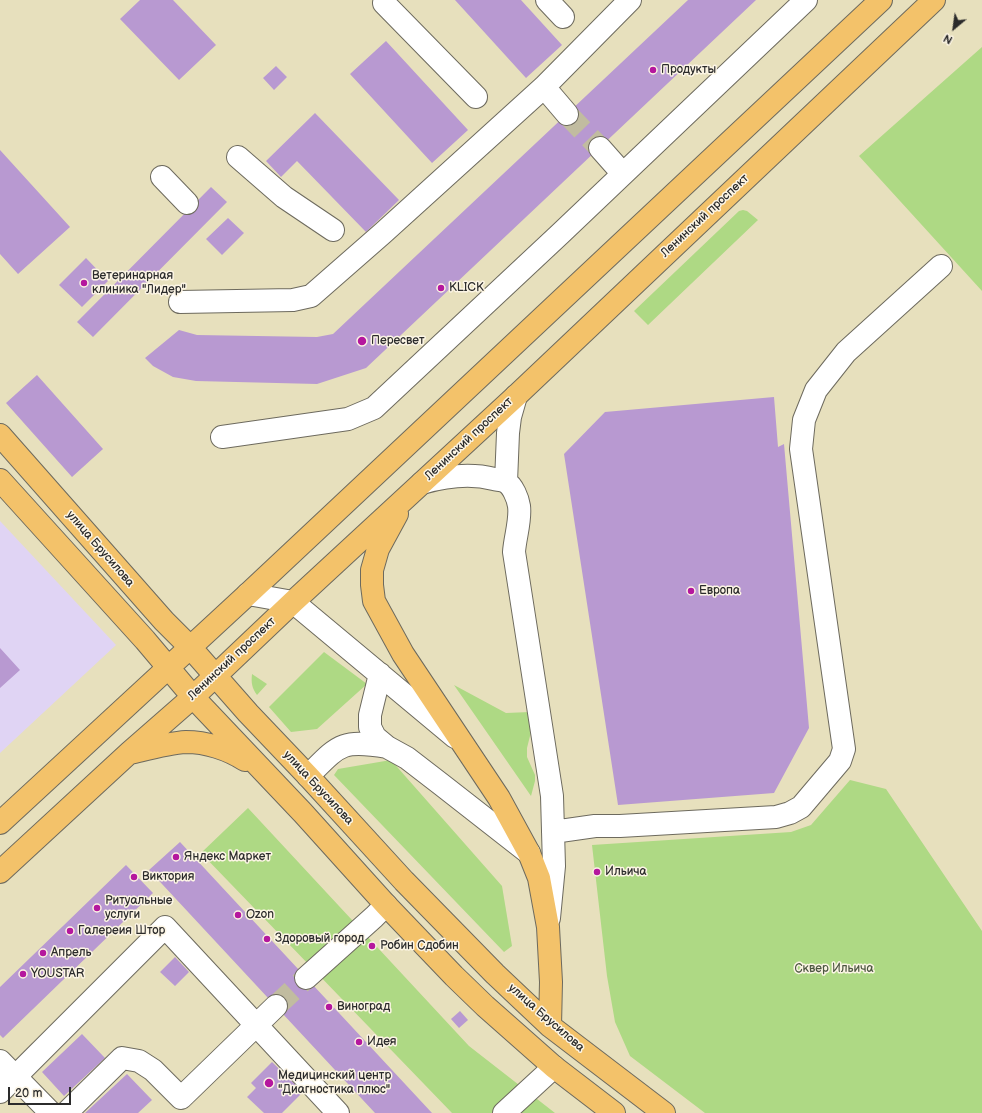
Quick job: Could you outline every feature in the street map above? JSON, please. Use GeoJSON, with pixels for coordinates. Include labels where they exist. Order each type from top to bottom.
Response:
{"type":"FeatureCollection","features":[{"type":"Feature","properties":{"kind":"main road"},"geometry":{"type":"LineString","coordinates":[[0,823],[248,594],[880,0]]}},
{"type":"Feature","properties":{"kind":"main road","name":"Ленинский проспект"},"geometry":{"type":"LineString","coordinates":[[0,872],[129,753],[216,676],[293,602],[516,396],[934,0]]}},
{"type":"Feature","properties":{"kind":"main road","name":"улица Брусилова"},"geometry":{"type":"LineString","coordinates":[[0,435],[164,621],[404,881],[455,934],[550,1026],[664,1113]]}},
{"type":"Feature","properties":{"kind":"main road"},"geometry":{"type":"LineString","coordinates":[[0,480],[145,640],[167,668],[193,697],[454,976],[485,1006],[554,1066],[614,1113]]}},
{"type":"Feature","properties":{"kind":"main road"},"geometry":{"type":"LineString","coordinates":[[416,488],[378,548],[372,570],[374,601],[402,654],[499,798],[529,853],[539,878],[548,927],[551,982],[550,1026]]}},
{"type":"Feature","properties":{"kind":"main road"},"geometry":{"type":"LineString","coordinates":[[129,753],[185,742],[202,744],[235,753],[260,768]]}},
{"type":"Feature","properties":{"kind":"lane"},"geometry":{"type":"LineString","coordinates":[[546,0],[563,17]]}},
{"type":"Feature","properties":{"kind":"lane"},"geometry":{"type":"LineString","coordinates":[[180,302],[293,300],[311,296],[389,228],[544,88],[630,0]]}},
{"type":"Feature","properties":{"kind":"lane"},"geometry":{"type":"LineString","coordinates":[[222,437],[348,420],[374,408],[806,0]]}},
{"type":"Feature","properties":{"kind":"lane"},"geometry":{"type":"LineString","coordinates":[[384,3],[476,96]]}},
{"type":"Feature","properties":{"kind":"lane"},"geometry":{"type":"LineString","coordinates":[[544,88],[567,114]]}},
{"type":"Feature","properties":{"kind":"lane"},"geometry":{"type":"LineString","coordinates":[[600,148],[623,174]]}},
{"type":"Feature","properties":{"kind":"lane"},"geometry":{"type":"LineString","coordinates":[[238,157],[284,197],[333,230]]}},
{"type":"Feature","properties":{"kind":"lane"},"geometry":{"type":"LineString","coordinates":[[162,177],[187,202]]}},
{"type":"Feature","properties":{"kind":"lane"},"geometry":{"type":"LineString","coordinates":[[554,832],[595,826],[620,826],[776,817],[790,813],[801,807],[840,761],[844,749],[801,449],[804,420],[816,390],[846,352],[941,266]]}},
{"type":"Feature","properties":{"kind":"lane"},"geometry":{"type":"LineString","coordinates":[[506,482],[508,432],[510,417],[516,396]]}},
{"type":"Feature","properties":{"kind":"lane"},"geometry":{"type":"LineString","coordinates":[[416,488],[457,476],[481,476],[506,482],[517,496],[520,507],[514,552],[552,796],[554,866],[548,927]]}},
{"type":"Feature","properties":{"kind":"lane"},"geometry":{"type":"LineString","coordinates":[[248,594],[293,602],[462,742]]}},
{"type":"Feature","properties":{"kind":"lane"},"geometry":{"type":"LineString","coordinates":[[380,674],[371,710],[370,727],[375,737],[387,747],[413,763],[529,853]]}},
{"type":"Feature","properties":{"kind":"lane"},"geometry":{"type":"LineString","coordinates":[[308,776],[331,754],[350,744],[364,743],[387,747]]}},
{"type":"Feature","properties":{"kind":"lane"},"geometry":{"type":"LineString","coordinates":[[306,978],[374,918],[386,905]]}},
{"type":"Feature","properties":{"kind":"lane"},"geometry":{"type":"LineString","coordinates":[[0,1092],[165,927],[338,1113]]}},
{"type":"Feature","properties":{"kind":"lane"},"geometry":{"type":"LineString","coordinates":[[66,1113],[122,1058],[140,1061],[154,1070],[181,1098],[276,1006]]}},
{"type":"Feature","properties":{"kind":"lane"},"geometry":{"type":"LineString","coordinates":[[0,1061],[51,1113]]}},
{"type":"Feature","properties":{"kind":"lane"},"geometry":{"type":"LineString","coordinates":[[504,1113],[554,1066]]}},
{"type":"Feature","properties":{"kind":"shaded area"},"geometry":{"type":"Polygon","coordinates":[[[0,521],[116,645],[0,753],[0,521]]]}},
{"type":"Feature","properties":{"kind":"green space"},"geometry":{"type":"Polygon","coordinates":[[[982,47],[982,291],[859,156],[982,47]]]}},
{"type":"Feature","properties":{"kind":"green space"},"geometry":{"type":"Polygon","coordinates":[[[739,211],[747,211],[758,220],[648,325],[634,311],[739,211]]]}},
{"type":"Feature","properties":{"kind":"green space"},"geometry":{"type":"Polygon","coordinates":[[[324,652],[367,684],[317,729],[291,732],[269,707],[324,652]]]}},
{"type":"Feature","properties":{"kind":"green space"},"geometry":{"type":"Polygon","coordinates":[[[252,674],[267,684],[257,695],[252,685],[252,674]]]}},
{"type":"Feature","properties":{"kind":"green space"},"geometry":{"type":"Polygon","coordinates":[[[454,685],[506,713],[530,712],[533,724],[527,748],[527,757],[535,775],[531,796],[454,685]]]}},
{"type":"Feature","properties":{"kind":"green space"},"geometry":{"type":"Polygon","coordinates":[[[391,760],[502,886],[512,946],[504,952],[334,775],[338,769],[391,760]]]}},
{"type":"Feature","properties":{"kind":"green space","name":"Сквер Ильича"},"geometry":{"type":"Polygon","coordinates":[[[850,780],[886,789],[982,931],[982,1113],[705,1113],[630,1056],[615,1022],[607,976],[592,845],[791,832],[811,825],[850,780]]]}},
{"type":"Feature","properties":{"kind":"green space"},"geometry":{"type":"Polygon","coordinates":[[[248,808],[469,1046],[555,1113],[452,1113],[201,853],[248,808]]]}},
{"type":"Feature","properties":{"kind":"building"},"geometry":{"type":"Polygon","coordinates":[[[140,0],[173,0],[216,45],[179,80],[120,19],[140,0]]]}},
{"type":"Feature","properties":{"kind":"building"},"geometry":{"type":"Polygon","coordinates":[[[455,0],[521,0],[562,45],[526,78],[455,0]]]}},
{"type":"Feature","properties":{"kind":"building"},"geometry":{"type":"Polygon","coordinates":[[[688,0],[756,0],[366,368],[317,384],[196,381],[173,377],[153,366],[145,358],[179,330],[197,335],[317,337],[333,334],[688,0]]]}},
{"type":"Feature","properties":{"kind":"building"},"geometry":{"type":"Polygon","coordinates":[[[386,41],[468,130],[432,163],[350,74],[386,41]]]}},
{"type":"Feature","properties":{"kind":"building"},"geometry":{"type":"Polygon","coordinates":[[[276,66],[287,77],[274,90],[263,78],[276,66]]]}},
{"type":"Feature","properties":{"kind":"building"},"geometry":{"type":"Polygon","coordinates":[[[315,113],[399,200],[366,232],[297,161],[281,177],[266,161],[315,113]]]}},
{"type":"Feature","properties":{"kind":"building"},"geometry":{"type":"Polygon","coordinates":[[[0,150],[70,227],[18,274],[0,254],[0,150]]]}},
{"type":"Feature","properties":{"kind":"building"},"geometry":{"type":"Polygon","coordinates":[[[211,187],[227,202],[93,337],[77,322],[211,187]]]}},
{"type":"Feature","properties":{"kind":"building"},"geometry":{"type":"Polygon","coordinates":[[[228,218],[244,233],[222,255],[206,239],[228,218]]]}},
{"type":"Feature","properties":{"kind":"building","name":"Ветеринарная клиника \"Лидер\""},"geometry":{"type":"Polygon","coordinates":[[[86,258],[108,281],[82,307],[59,285],[86,258]]]}},
{"type":"Feature","properties":{"kind":"building"},"geometry":{"type":"Polygon","coordinates":[[[37,375],[103,449],[72,477],[6,403],[37,375]]]}},
{"type":"Feature","properties":{"kind":"building","name":"Европа"},"geometry":{"type":"Polygon","coordinates":[[[774,397],[778,447],[784,444],[809,728],[774,793],[618,805],[564,454],[605,412],[774,397]]]}},
{"type":"Feature","properties":{"kind":"building"},"geometry":{"type":"Polygon","coordinates":[[[0,648],[20,670],[0,688],[0,648]]]}},
{"type":"Feature","properties":{"kind":"building"},"geometry":{"type":"Polygon","coordinates":[[[180,842],[432,1113],[375,1113],[149,870],[180,842]]]}},
{"type":"Feature","properties":{"kind":"building"},"geometry":{"type":"Polygon","coordinates":[[[126,865],[153,893],[3,1038],[0,1035],[0,987],[126,865]]]}},
{"type":"Feature","properties":{"kind":"building"},"geometry":{"type":"Polygon","coordinates":[[[175,957],[189,972],[175,986],[160,972],[175,957]]]}},
{"type":"Feature","properties":{"kind":"building"},"geometry":{"type":"Polygon","coordinates":[[[460,1011],[468,1020],[459,1028],[451,1019],[460,1011]]]}},
{"type":"Feature","properties":{"kind":"building"},"geometry":{"type":"Polygon","coordinates":[[[82,1034],[105,1058],[64,1096],[42,1072],[82,1034]]]}},
{"type":"Feature","properties":{"kind":"building"},"geometry":{"type":"Polygon","coordinates":[[[272,1062],[303,1092],[282,1113],[264,1113],[247,1097],[256,1088],[251,1083],[272,1062]]]}},
{"type":"Feature","properties":{"kind":"building"},"geometry":{"type":"Polygon","coordinates":[[[127,1074],[152,1100],[138,1113],[85,1113],[127,1074]]]}},
{"type":"Feature","properties":{"kind":"tunnel"},"geometry":{"type":"LineString","coordinates":[[567,114],[600,148]]}},
{"type":"Feature","properties":{"kind":"tunnel"},"geometry":{"type":"LineString","coordinates":[[276,1006],[306,978]]}},
{"type":"Feature","properties":{"kind":"place","name":"Продукты"},"geometry":{"type":"Point","coordinates":[653,70]}},
{"type":"Feature","properties":{"kind":"place","name":"Ветеринарная клиника \"Лидер\""},"geometry":{"type":"Point","coordinates":[84,283]}},
{"type":"Feature","properties":{"kind":"place","name":"KLICK"},"geometry":{"type":"Point","coordinates":[441,288]}},
{"type":"Feature","properties":{"kind":"place","name":"Пересвет"},"geometry":{"type":"Point","coordinates":[362,341]}},
{"type":"Feature","properties":{"kind":"place","name":"Европа"},"geometry":{"type":"Point","coordinates":[691,591]}},
{"type":"Feature","properties":{"kind":"place","name":"Яндекс Маркет"},"geometry":{"type":"Point","coordinates":[176,857]}},
{"type":"Feature","properties":{"kind":"place","name":"Ильича"},"geometry":{"type":"Point","coordinates":[597,872]}},
{"type":"Feature","properties":{"kind":"place","name":"Виктория"},"geometry":{"type":"Point","coordinates":[134,877]}},
{"type":"Feature","properties":{"kind":"place","name":"Ритуальные услуги"},"geometry":{"type":"Point","coordinates":[97,908]}},
{"type":"Feature","properties":{"kind":"place","name":"Ozon"},"geometry":{"type":"Point","coordinates":[238,915]}},
{"type":"Feature","properties":{"kind":"place","name":"Галереия Штор"},"geometry":{"type":"Point","coordinates":[70,931]}},
{"type":"Feature","properties":{"kind":"place","name":"Здоровый город"},"geometry":{"type":"Point","coordinates":[267,939]}},
{"type":"Feature","properties":{"kind":"place","name":"Робин Сдобин"},"geometry":{"type":"Point","coordinates":[372,946]}},
{"type":"Feature","properties":{"kind":"place","name":"Апрель"},"geometry":{"type":"Point","coordinates":[43,953]}},
{"type":"Feature","properties":{"kind":"place","name":"YOUSTAR"},"geometry":{"type":"Point","coordinates":[23,974]}},
{"type":"Feature","properties":{"kind":"place","name":"Виноград"},"geometry":{"type":"Point","coordinates":[329,1007]}},
{"type":"Feature","properties":{"kind":"place","name":"Идея"},"geometry":{"type":"Point","coordinates":[359,1042]}},
{"type":"Feature","properties":{"kind":"place","name":"Медицинский центр \"Диагностика плюс\""},"geometry":{"type":"Point","coordinates":[269,1083]}}]}
